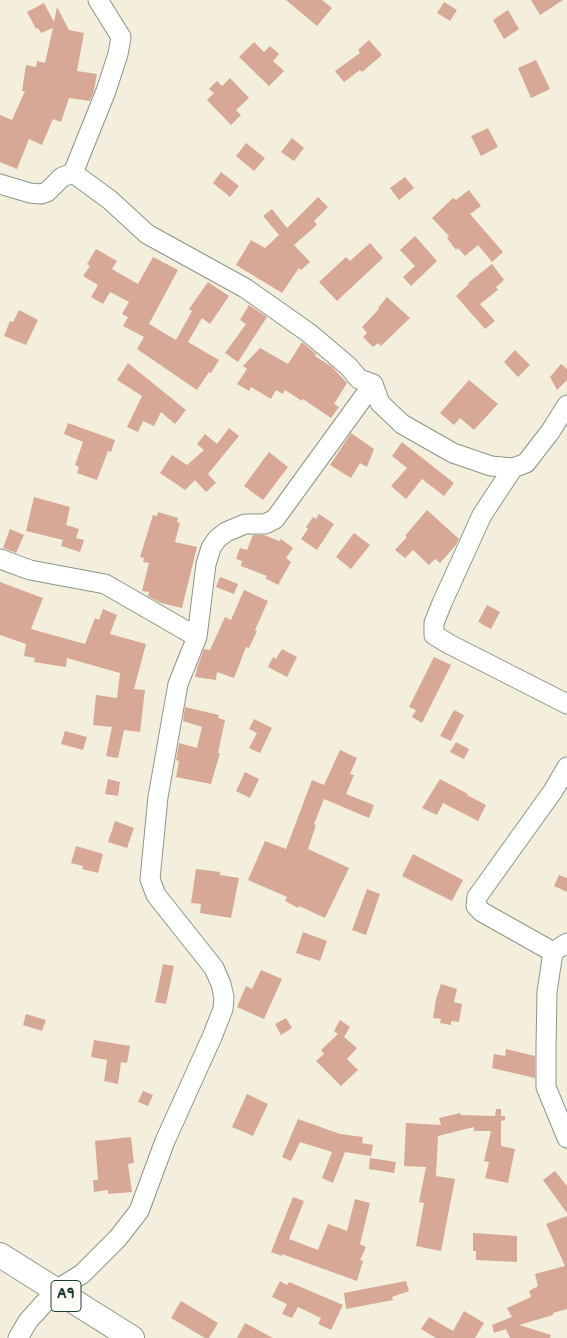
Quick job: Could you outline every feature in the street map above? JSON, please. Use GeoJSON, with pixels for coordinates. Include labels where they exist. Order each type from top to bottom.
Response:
{"type":"FeatureCollection","features":[{"type":"Feature","properties":{"kind":"main road","name":"A9"},"geometry":{"type":"LineString","coordinates":[[0,1255],[132,1338]]}},
{"type":"Feature","properties":{"kind":"street"},"geometry":{"type":"LineString","coordinates":[[73,174],[106,91],[118,54],[121,37],[98,0]]}},
{"type":"Feature","properties":{"kind":"street"},"geometry":{"type":"LineString","coordinates":[[0,184],[30,193],[41,194],[48,192],[62,177],[73,174]]}},
{"type":"Feature","properties":{"kind":"street"},"geometry":{"type":"LineString","coordinates":[[73,174],[110,200],[148,234],[245,288],[309,333],[348,366],[359,379],[373,384]]}},
{"type":"Feature","properties":{"kind":"street"},"geometry":{"type":"LineString","coordinates":[[373,384],[380,403],[402,424],[453,453],[490,466],[512,468],[526,463],[550,432],[567,405]]}},
{"type":"Feature","properties":{"kind":"street"},"geometry":{"type":"LineString","coordinates":[[18,1338],[28,1321],[56,1290],[82,1274],[118,1238],[139,1211],[165,1141],[223,1009],[224,997],[214,968],[156,895],[150,879],[158,797],[178,684],[197,637],[206,564],[211,548],[217,539],[226,532],[246,524],[265,524],[275,519],[373,384]]}},
{"type":"Feature","properties":{"kind":"street"},"geometry":{"type":"LineString","coordinates":[[512,468],[482,516],[442,603],[434,623],[434,635],[448,644],[567,704]]}},
{"type":"Feature","properties":{"kind":"street"},"geometry":{"type":"LineString","coordinates":[[0,559],[30,570],[105,584],[197,637]]}},
{"type":"Feature","properties":{"kind":"street"},"geometry":{"type":"LineString","coordinates":[[567,767],[553,791],[477,897],[476,906],[482,912],[560,948],[547,992],[546,1087],[567,1138]]}},
{"type":"Feature","properties":{"kind":"building"},"geometry":{"type":"Polygon","coordinates":[[[286,0],[322,0],[332,8],[317,26],[286,0]]]}},
{"type":"Feature","properties":{"kind":"building"},"geometry":{"type":"Polygon","coordinates":[[[531,0],[563,0],[540,15],[531,0]]]}},
{"type":"Feature","properties":{"kind":"building"},"geometry":{"type":"Polygon","coordinates":[[[444,2],[457,10],[450,21],[437,13],[444,2]]]}},
{"type":"Feature","properties":{"kind":"building"},"geometry":{"type":"Polygon","coordinates":[[[44,3],[54,22],[57,7],[69,30],[84,33],[77,71],[97,74],[90,101],[69,98],[61,122],[53,119],[42,145],[29,139],[17,169],[0,162],[0,115],[12,120],[25,91],[22,91],[26,65],[36,67],[37,61],[45,63],[53,28],[41,33],[38,28],[36,29],[27,12],[44,3]]]}},
{"type":"Feature","properties":{"kind":"building"},"geometry":{"type":"Polygon","coordinates":[[[508,10],[519,29],[504,39],[493,20],[508,10]]]}},
{"type":"Feature","properties":{"kind":"building"},"geometry":{"type":"Polygon","coordinates":[[[369,40],[382,55],[362,72],[360,70],[344,82],[335,71],[360,53],[358,50],[369,40]]]}},
{"type":"Feature","properties":{"kind":"building"},"geometry":{"type":"Polygon","coordinates":[[[254,42],[264,52],[270,46],[279,54],[273,61],[284,71],[269,86],[239,57],[254,42]]]}},
{"type":"Feature","properties":{"kind":"building"},"geometry":{"type":"Polygon","coordinates":[[[536,60],[550,89],[531,98],[518,68],[536,60]]]}},
{"type":"Feature","properties":{"kind":"building"},"geometry":{"type":"Polygon","coordinates":[[[230,78],[249,98],[236,110],[241,115],[231,125],[207,100],[214,93],[209,89],[217,81],[222,86],[230,78]]]}},
{"type":"Feature","properties":{"kind":"building"},"geometry":{"type":"Polygon","coordinates":[[[488,128],[498,147],[481,156],[471,136],[488,128]]]}},
{"type":"Feature","properties":{"kind":"building"},"geometry":{"type":"Polygon","coordinates":[[[292,138],[304,148],[294,161],[281,152],[292,138]]]}},
{"type":"Feature","properties":{"kind":"building"},"geometry":{"type":"Polygon","coordinates":[[[246,143],[265,158],[254,171],[236,156],[246,143]]]}},
{"type":"Feature","properties":{"kind":"building"},"geometry":{"type":"Polygon","coordinates":[[[221,172],[239,186],[230,197],[213,183],[221,172]]]}},
{"type":"Feature","properties":{"kind":"building"},"geometry":{"type":"Polygon","coordinates":[[[405,177],[414,188],[399,200],[390,188],[405,177]]]}},
{"type":"Feature","properties":{"kind":"building"},"geometry":{"type":"Polygon","coordinates":[[[469,190],[481,206],[470,214],[503,252],[492,262],[478,245],[465,256],[458,248],[456,250],[447,238],[449,236],[432,218],[453,198],[456,200],[469,190]]]}},
{"type":"Feature","properties":{"kind":"building"},"geometry":{"type":"Polygon","coordinates":[[[318,197],[328,207],[314,221],[317,225],[294,245],[310,262],[301,270],[299,268],[282,293],[236,265],[251,240],[265,248],[279,235],[263,216],[272,209],[287,228],[318,197]]]}},
{"type":"Feature","properties":{"kind":"building"},"geometry":{"type":"Polygon","coordinates":[[[415,236],[437,261],[411,286],[403,277],[415,266],[400,250],[415,236]]]}},
{"type":"Feature","properties":{"kind":"building"},"geometry":{"type":"Polygon","coordinates":[[[370,243],[383,258],[337,301],[319,282],[346,257],[350,261],[370,243]]]}},
{"type":"Feature","properties":{"kind":"building"},"geometry":{"type":"Polygon","coordinates":[[[96,249],[117,261],[112,269],[138,284],[153,257],[178,270],[149,324],[176,340],[192,311],[189,309],[208,282],[229,296],[210,324],[202,318],[188,342],[219,360],[197,390],[137,349],[144,337],[123,326],[128,317],[122,314],[129,302],[110,292],[103,304],[91,297],[98,285],[83,276],[90,266],[87,264],[96,249]]]}},
{"type":"Feature","properties":{"kind":"building"},"geometry":{"type":"Polygon","coordinates":[[[492,264],[504,280],[496,287],[498,290],[480,304],[495,321],[485,329],[456,296],[468,283],[492,264]]]}},
{"type":"Feature","properties":{"kind":"building"},"geometry":{"type":"Polygon","coordinates":[[[387,297],[410,318],[381,346],[378,343],[373,347],[363,337],[367,333],[362,327],[379,309],[387,297]]]}},
{"type":"Feature","properties":{"kind":"building"},"geometry":{"type":"Polygon","coordinates":[[[249,305],[267,317],[238,362],[225,353],[246,324],[240,320],[249,305]]]}},
{"type":"Feature","properties":{"kind":"building"},"geometry":{"type":"Polygon","coordinates":[[[19,310],[38,320],[26,345],[4,336],[10,321],[13,322],[19,310]]]}},
{"type":"Feature","properties":{"kind":"building"},"geometry":{"type":"Polygon","coordinates":[[[302,342],[316,354],[315,356],[332,367],[347,383],[334,404],[339,407],[331,418],[303,399],[302,401],[285,390],[283,394],[276,390],[271,399],[251,387],[249,391],[237,384],[247,369],[243,366],[260,348],[288,364],[302,342]]]}},
{"type":"Feature","properties":{"kind":"building"},"geometry":{"type":"Polygon","coordinates":[[[515,350],[530,365],[518,377],[504,362],[515,350]]]}},
{"type":"Feature","properties":{"kind":"building"},"geometry":{"type":"Polygon","coordinates":[[[128,363],[186,410],[175,424],[161,412],[154,426],[143,421],[138,432],[127,427],[142,396],[117,380],[128,363]]]}},
{"type":"Feature","properties":{"kind":"building"},"geometry":{"type":"Polygon","coordinates":[[[561,364],[567,369],[567,380],[557,390],[550,377],[561,364]]]}},
{"type":"Feature","properties":{"kind":"building"},"geometry":{"type":"Polygon","coordinates":[[[469,380],[498,404],[474,430],[460,418],[454,425],[440,413],[469,380]]]}},
{"type":"Feature","properties":{"kind":"building"},"geometry":{"type":"Polygon","coordinates":[[[68,423],[115,440],[111,452],[108,451],[97,480],[77,473],[79,467],[75,465],[83,442],[64,434],[68,423]]]}},
{"type":"Feature","properties":{"kind":"building"},"geometry":{"type":"Polygon","coordinates":[[[229,428],[239,436],[208,474],[216,483],[206,492],[195,480],[185,490],[160,473],[172,455],[187,465],[204,450],[197,444],[205,434],[217,444],[229,428]]]}},
{"type":"Feature","properties":{"kind":"building"},"geometry":{"type":"Polygon","coordinates":[[[351,433],[374,449],[367,467],[360,463],[351,478],[330,465],[351,433]]]}},
{"type":"Feature","properties":{"kind":"building"},"geometry":{"type":"Polygon","coordinates":[[[402,442],[454,483],[444,496],[422,479],[406,499],[391,486],[407,468],[392,456],[402,442]]]}},
{"type":"Feature","properties":{"kind":"building"},"geometry":{"type":"Polygon","coordinates":[[[269,452],[288,467],[263,500],[244,486],[269,452]]]}},
{"type":"Feature","properties":{"kind":"building"},"geometry":{"type":"Polygon","coordinates":[[[34,497],[70,507],[66,525],[79,529],[76,538],[84,540],[80,552],[61,546],[63,540],[26,531],[34,497]]]}},
{"type":"Feature","properties":{"kind":"building"},"geometry":{"type":"Polygon","coordinates":[[[427,510],[459,539],[440,563],[435,559],[429,565],[413,550],[405,558],[395,550],[427,510]]]}},
{"type":"Feature","properties":{"kind":"building"},"geometry":{"type":"Polygon","coordinates":[[[158,512],[178,518],[177,522],[180,523],[175,542],[197,547],[182,608],[161,603],[148,596],[149,592],[142,591],[149,563],[143,562],[144,558],[140,557],[153,515],[157,516],[158,512]]]}},
{"type":"Feature","properties":{"kind":"building"},"geometry":{"type":"Polygon","coordinates":[[[319,514],[334,524],[317,550],[301,539],[313,517],[316,519],[319,514]]]}},
{"type":"Feature","properties":{"kind":"building"},"geometry":{"type":"Polygon","coordinates":[[[10,529],[24,535],[16,553],[3,548],[10,529]]]}},
{"type":"Feature","properties":{"kind":"building"},"geometry":{"type":"Polygon","coordinates":[[[354,533],[370,545],[351,569],[336,557],[354,533]]]}},
{"type":"Feature","properties":{"kind":"building"},"geometry":{"type":"Polygon","coordinates":[[[253,535],[264,535],[279,541],[281,539],[293,548],[286,558],[291,562],[278,585],[265,578],[267,576],[241,566],[242,561],[236,559],[240,548],[247,550],[253,535]]]}},
{"type":"Feature","properties":{"kind":"building"},"geometry":{"type":"Polygon","coordinates":[[[220,577],[238,584],[234,594],[216,587],[220,577]]]}},
{"type":"Feature","properties":{"kind":"building"},"geometry":{"type":"Polygon","coordinates":[[[0,582],[43,598],[31,629],[85,644],[95,618],[99,620],[103,609],[117,615],[110,634],[146,644],[134,689],[145,690],[140,732],[124,730],[118,758],[106,756],[112,727],[93,725],[96,695],[117,698],[120,673],[67,658],[66,667],[34,662],[35,658],[24,656],[26,644],[0,635],[0,582]]]}},
{"type":"Feature","properties":{"kind":"building"},"geometry":{"type":"Polygon","coordinates":[[[244,590],[268,601],[255,630],[257,631],[249,648],[246,647],[234,678],[217,672],[216,680],[195,677],[204,649],[210,650],[225,617],[231,620],[244,590]]]}},
{"type":"Feature","properties":{"kind":"building"},"geometry":{"type":"Polygon","coordinates":[[[487,605],[500,612],[491,629],[478,622],[487,605]]]}},
{"type":"Feature","properties":{"kind":"building"},"geometry":{"type":"Polygon","coordinates":[[[282,649],[297,657],[287,677],[268,667],[273,657],[276,659],[282,649]]]}},
{"type":"Feature","properties":{"kind":"building"},"geometry":{"type":"Polygon","coordinates":[[[434,657],[451,665],[422,723],[412,717],[416,710],[409,707],[434,657]]]}},
{"type":"Feature","properties":{"kind":"building"},"geometry":{"type":"Polygon","coordinates":[[[185,707],[219,715],[218,718],[225,720],[218,753],[220,753],[211,784],[176,777],[179,761],[176,760],[179,743],[197,748],[202,727],[183,721],[185,707]]]}},
{"type":"Feature","properties":{"kind":"building"},"geometry":{"type":"Polygon","coordinates":[[[454,710],[464,715],[451,741],[440,736],[454,710]]]}},
{"type":"Feature","properties":{"kind":"building"},"geometry":{"type":"Polygon","coordinates":[[[254,719],[272,728],[260,753],[249,748],[257,733],[249,729],[254,719]]]}},
{"type":"Feature","properties":{"kind":"building"},"geometry":{"type":"Polygon","coordinates":[[[65,731],[87,737],[83,750],[61,744],[65,731]]]}},
{"type":"Feature","properties":{"kind":"building"},"geometry":{"type":"Polygon","coordinates":[[[456,742],[469,749],[464,759],[450,752],[456,742]]]}},
{"type":"Feature","properties":{"kind":"building"},"geometry":{"type":"Polygon","coordinates":[[[340,750],[357,758],[350,774],[354,775],[346,794],[374,805],[369,818],[324,799],[314,824],[316,825],[308,849],[349,868],[325,918],[299,906],[298,908],[285,901],[287,897],[248,880],[265,841],[286,849],[312,780],[324,785],[340,750]]]}},
{"type":"Feature","properties":{"kind":"building"},"geometry":{"type":"Polygon","coordinates":[[[245,772],[259,779],[250,798],[236,791],[245,772]]]}},
{"type":"Feature","properties":{"kind":"building"},"geometry":{"type":"Polygon","coordinates":[[[108,779],[120,782],[118,796],[105,794],[108,779]]]}},
{"type":"Feature","properties":{"kind":"building"},"geometry":{"type":"Polygon","coordinates":[[[440,779],[486,805],[478,821],[443,803],[437,815],[422,808],[440,779]]]}},
{"type":"Feature","properties":{"kind":"building"},"geometry":{"type":"Polygon","coordinates":[[[115,821],[134,828],[127,848],[108,842],[115,821]]]}},
{"type":"Feature","properties":{"kind":"building"},"geometry":{"type":"Polygon","coordinates":[[[76,846],[103,854],[98,873],[82,869],[83,866],[71,863],[76,846]]]}},
{"type":"Feature","properties":{"kind":"building"},"geometry":{"type":"Polygon","coordinates":[[[413,854],[463,880],[452,901],[402,876],[413,854]]]}},
{"type":"Feature","properties":{"kind":"building"},"geometry":{"type":"Polygon","coordinates":[[[196,869],[220,872],[220,875],[239,878],[231,918],[200,913],[201,904],[191,903],[196,869]]]}},
{"type":"Feature","properties":{"kind":"building"},"geometry":{"type":"Polygon","coordinates":[[[559,875],[567,878],[567,892],[554,886],[559,875]]]}},
{"type":"Feature","properties":{"kind":"building"},"geometry":{"type":"Polygon","coordinates":[[[367,889],[380,894],[366,935],[352,930],[367,889]]]}},
{"type":"Feature","properties":{"kind":"building"},"geometry":{"type":"Polygon","coordinates":[[[303,932],[327,941],[320,961],[296,953],[303,932]]]}},
{"type":"Feature","properties":{"kind":"building"},"geometry":{"type":"Polygon","coordinates":[[[163,964],[174,966],[166,1004],[155,1002],[163,964]]]}},
{"type":"Feature","properties":{"kind":"building"},"geometry":{"type":"Polygon","coordinates":[[[261,970],[282,979],[264,1019],[237,1007],[246,986],[252,989],[261,970]]]}},
{"type":"Feature","properties":{"kind":"building"},"geometry":{"type":"Polygon","coordinates":[[[441,984],[457,989],[454,1002],[462,1004],[459,1022],[451,1021],[451,1025],[440,1023],[441,1019],[433,1018],[441,984]]]}},
{"type":"Feature","properties":{"kind":"building"},"geometry":{"type":"Polygon","coordinates":[[[26,1014],[46,1020],[42,1031],[23,1025],[26,1014]]]}},
{"type":"Feature","properties":{"kind":"building"},"geometry":{"type":"Polygon","coordinates":[[[286,1018],[292,1028],[281,1035],[275,1024],[286,1018]]]}},
{"type":"Feature","properties":{"kind":"building"},"geometry":{"type":"Polygon","coordinates":[[[340,1020],[350,1027],[344,1037],[357,1048],[347,1059],[358,1070],[341,1086],[316,1061],[324,1054],[321,1050],[338,1034],[334,1031],[340,1020]]]}},
{"type":"Feature","properties":{"kind":"building"},"geometry":{"type":"Polygon","coordinates":[[[94,1040],[130,1046],[127,1063],[121,1062],[118,1084],[104,1081],[107,1060],[91,1057],[94,1040]]]}},
{"type":"Feature","properties":{"kind":"building"},"geometry":{"type":"Polygon","coordinates":[[[506,1049],[535,1056],[535,1078],[492,1068],[494,1054],[505,1056],[506,1049]]]}},
{"type":"Feature","properties":{"kind":"building"},"geometry":{"type":"Polygon","coordinates":[[[143,1091],[153,1095],[148,1106],[138,1102],[143,1091]]]}},
{"type":"Feature","properties":{"kind":"building"},"geometry":{"type":"Polygon","coordinates":[[[247,1094],[268,1104],[253,1136],[232,1127],[247,1094]]]}},
{"type":"Feature","properties":{"kind":"building"},"geometry":{"type":"Polygon","coordinates":[[[496,1109],[501,1109],[501,1116],[505,1116],[505,1120],[501,1121],[501,1146],[515,1149],[508,1183],[485,1178],[489,1162],[484,1161],[491,1131],[474,1131],[474,1127],[438,1136],[436,1176],[455,1179],[441,1251],[416,1246],[424,1203],[419,1202],[426,1167],[404,1166],[406,1123],[441,1125],[439,1118],[460,1113],[461,1115],[495,1116],[496,1109]]]}},
{"type":"Feature","properties":{"kind":"building"},"geometry":{"type":"Polygon","coordinates":[[[298,1119],[340,1134],[363,1137],[362,1143],[373,1145],[371,1156],[345,1152],[333,1183],[322,1178],[332,1152],[300,1142],[291,1161],[282,1157],[298,1119]]]}},
{"type":"Feature","properties":{"kind":"building"},"geometry":{"type":"Polygon","coordinates":[[[131,1137],[134,1163],[128,1164],[132,1192],[108,1194],[108,1190],[94,1192],[93,1180],[98,1180],[95,1141],[131,1137]]]}},
{"type":"Feature","properties":{"kind":"building"},"geometry":{"type":"Polygon","coordinates":[[[370,1158],[396,1162],[394,1173],[369,1169],[370,1158]]]}},
{"type":"Feature","properties":{"kind":"building"},"geometry":{"type":"Polygon","coordinates":[[[555,1171],[567,1186],[567,1213],[543,1180],[555,1171]]]}},
{"type":"Feature","properties":{"kind":"building"},"geometry":{"type":"Polygon","coordinates":[[[293,1197],[304,1201],[289,1239],[318,1250],[328,1224],[347,1231],[355,1199],[370,1203],[360,1244],[366,1247],[360,1260],[363,1261],[357,1281],[282,1254],[282,1256],[271,1252],[293,1197]]]}},
{"type":"Feature","properties":{"kind":"building"},"geometry":{"type":"Polygon","coordinates":[[[567,1216],[567,1309],[519,1325],[551,1335],[550,1338],[510,1338],[506,1329],[494,1333],[492,1325],[512,1317],[507,1308],[531,1297],[529,1291],[538,1286],[535,1274],[565,1266],[546,1224],[567,1216]]]}},
{"type":"Feature","properties":{"kind":"building"},"geometry":{"type":"Polygon","coordinates":[[[473,1233],[517,1236],[517,1262],[476,1260],[476,1251],[473,1251],[473,1233]]]}},
{"type":"Feature","properties":{"kind":"building"},"geometry":{"type":"Polygon","coordinates":[[[280,1281],[287,1285],[289,1282],[343,1305],[331,1330],[318,1324],[321,1318],[298,1307],[292,1318],[282,1314],[287,1304],[272,1297],[280,1281]]]}},
{"type":"Feature","properties":{"kind":"building"},"geometry":{"type":"Polygon","coordinates":[[[406,1281],[409,1291],[392,1297],[393,1300],[346,1309],[344,1293],[406,1281]]]}},
{"type":"Feature","properties":{"kind":"building"},"geometry":{"type":"Polygon","coordinates":[[[181,1301],[218,1323],[209,1338],[205,1338],[171,1318],[181,1301]]]}},
{"type":"Feature","properties":{"kind":"building"},"geometry":{"type":"Polygon","coordinates":[[[464,1311],[484,1323],[475,1338],[436,1338],[421,1329],[429,1317],[453,1331],[464,1311]]]}},
{"type":"Feature","properties":{"kind":"building"},"geometry":{"type":"Polygon","coordinates":[[[245,1323],[273,1338],[237,1338],[245,1323]]]}}]}
